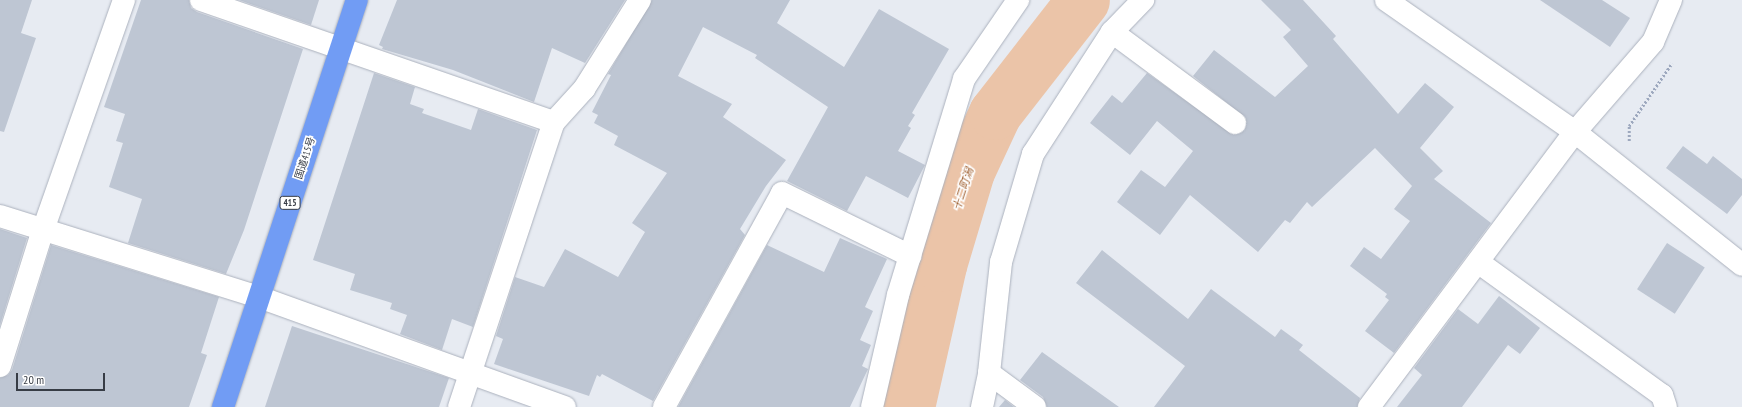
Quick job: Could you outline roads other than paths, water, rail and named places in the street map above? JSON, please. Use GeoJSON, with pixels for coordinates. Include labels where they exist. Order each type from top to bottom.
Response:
{"type":"FeatureCollection","features":[{"type":"Feature","properties":{"kind":"highway","name":"国道415号"},"geometry":{"type":"LineString","coordinates":[[223,407],[357,0]]}},
{"type":"Feature","properties":{"kind":"street"},"geometry":{"type":"LineString","coordinates":[[0,366],[43,230],[124,0]]}},
{"type":"Feature","properties":{"kind":"street"},"geometry":{"type":"LineString","coordinates":[[201,0],[340,50],[554,122]]}},
{"type":"Feature","properties":{"kind":"street"},"geometry":{"type":"LineString","coordinates":[[459,407],[554,122],[584,89],[640,0]]}},
{"type":"Feature","properties":{"kind":"street"},"geometry":{"type":"LineString","coordinates":[[872,407],[910,256],[964,79],[1018,0]]}},
{"type":"Feature","properties":{"kind":"street"},"geometry":{"type":"LineString","coordinates":[[982,407],[989,373],[1001,262],[1033,154],[1112,32],[1143,0]]}},
{"type":"Feature","properties":{"kind":"street"},"geometry":{"type":"LineString","coordinates":[[1386,0],[1575,132],[1742,265]]}},
{"type":"Feature","properties":{"kind":"street"},"geometry":{"type":"LineString","coordinates":[[1369,407],[1575,132],[1653,42],[1672,0]]}},
{"type":"Feature","properties":{"kind":"street"},"geometry":{"type":"LineString","coordinates":[[1112,32],[1235,123]]}},
{"type":"Feature","properties":{"kind":"street"},"geometry":{"type":"LineString","coordinates":[[664,407],[782,193],[910,256]]}},
{"type":"Feature","properties":{"kind":"street"},"geometry":{"type":"LineString","coordinates":[[0,216],[259,297],[565,407]]}},
{"type":"Feature","properties":{"kind":"street"},"geometry":{"type":"LineString","coordinates":[[1478,262],[1662,395],[1666,407]]}},
{"type":"Feature","properties":{"kind":"street"},"geometry":{"type":"LineString","coordinates":[[989,373],[1035,407]]}},
{"type":"Feature","properties":{"kind":"waterway","name":"十二町潟"},"geometry":{"type":"LineString","coordinates":[[908,407],[940,265],[968,171],[995,113],[1083,0]]}}]}
